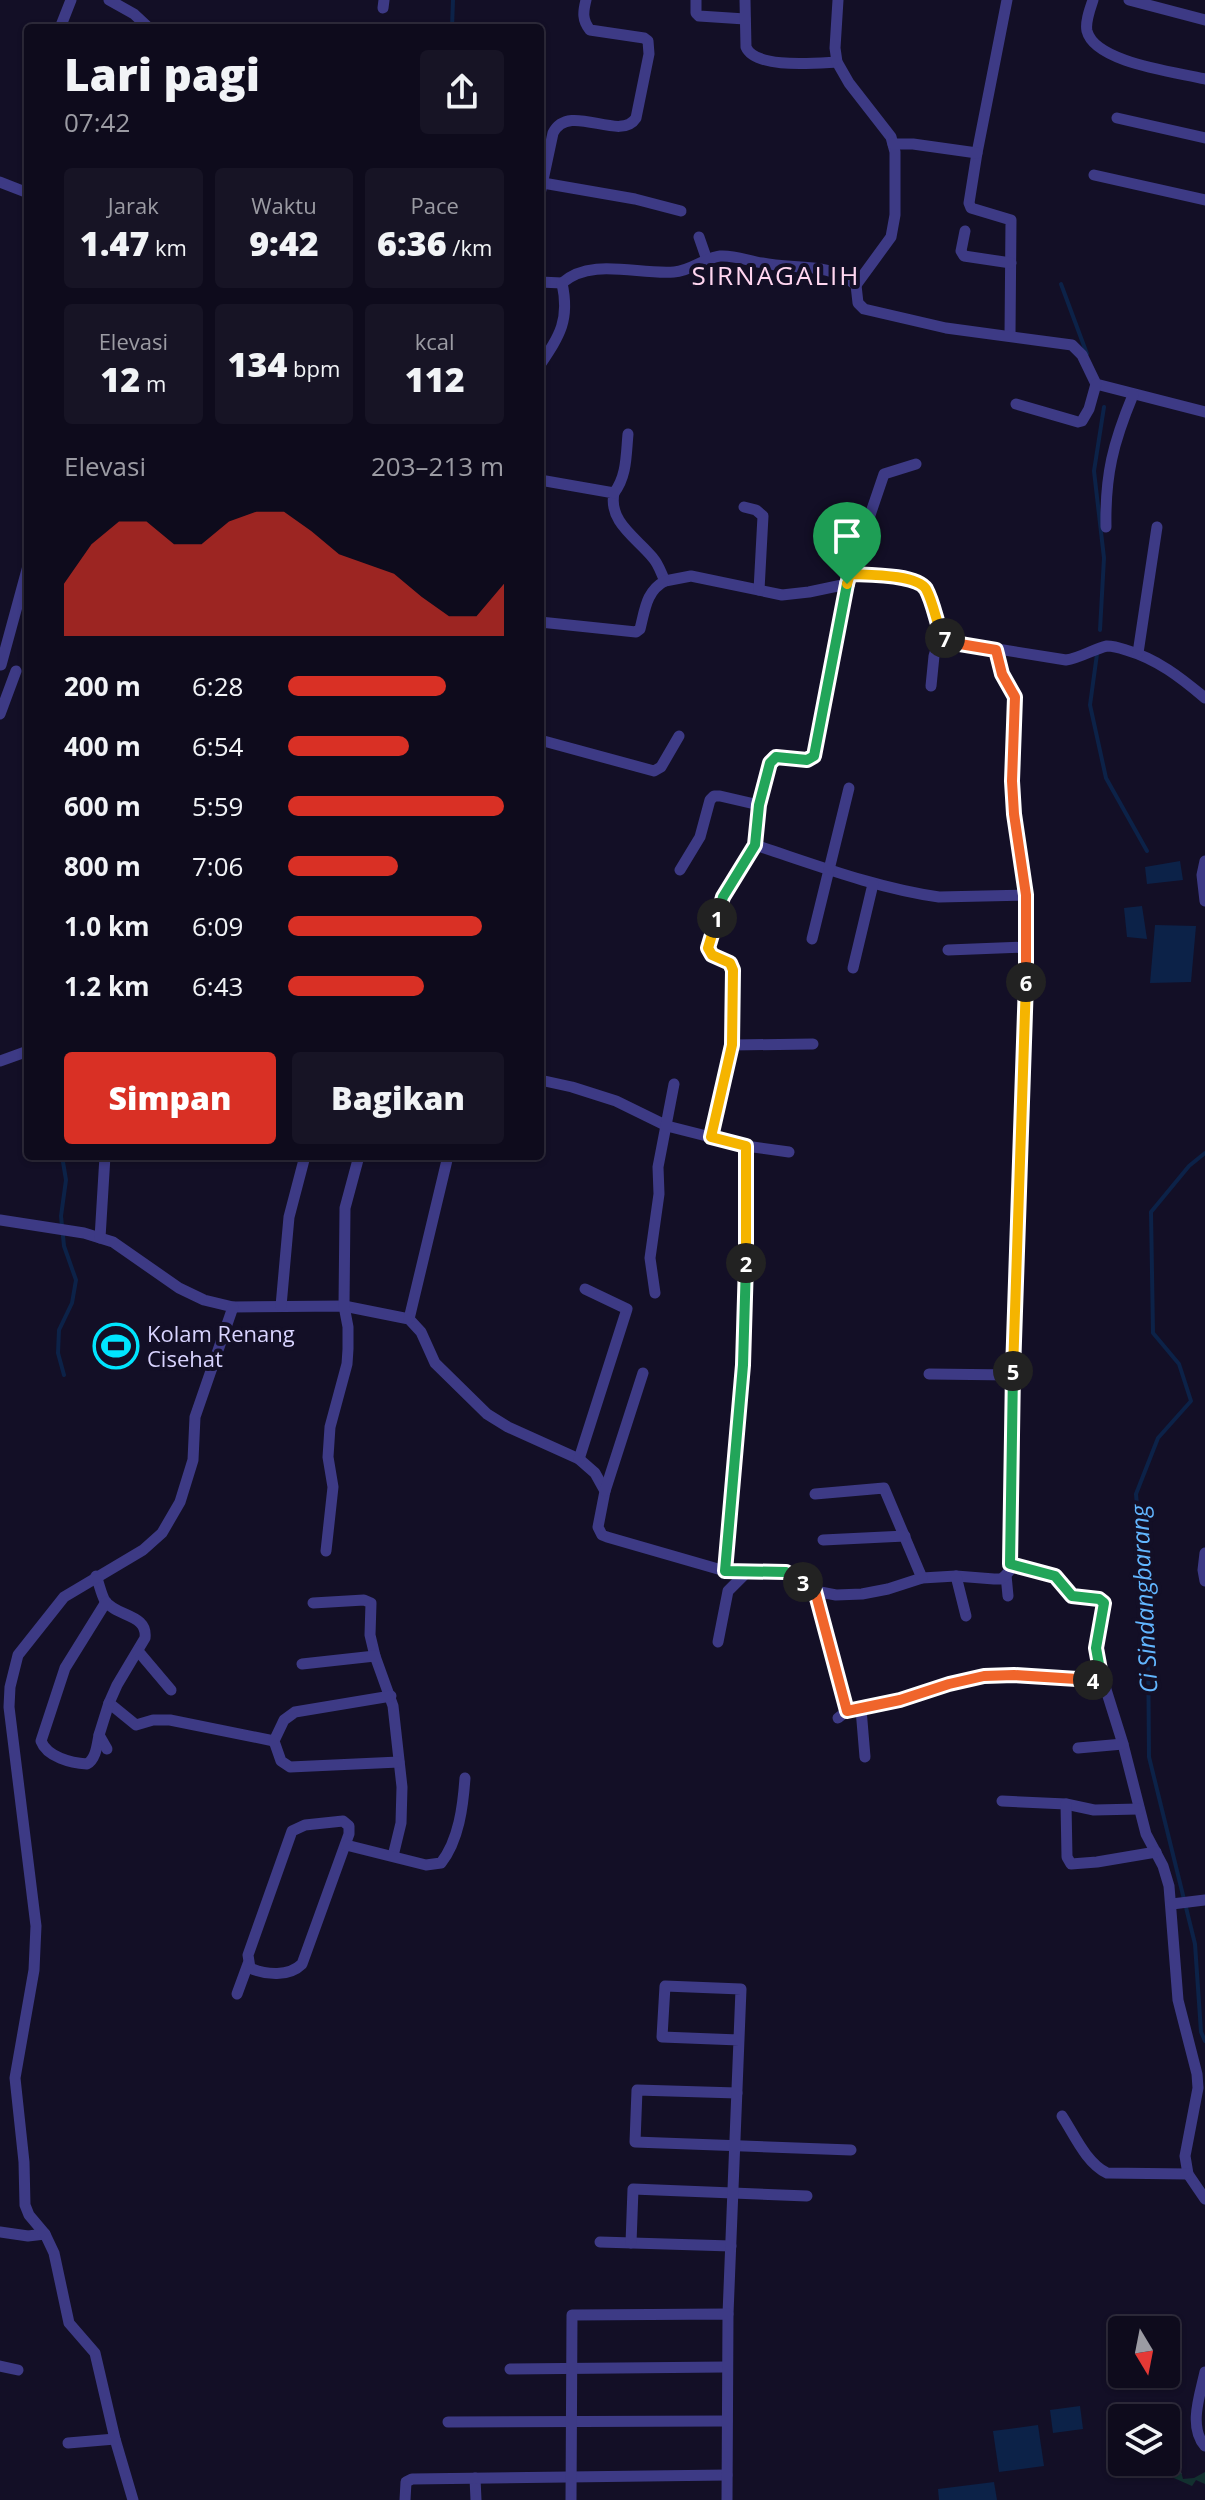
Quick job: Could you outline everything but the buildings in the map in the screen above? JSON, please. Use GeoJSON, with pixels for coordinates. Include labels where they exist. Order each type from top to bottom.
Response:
{"type":"FeatureCollection","features":[{"type":"Feature","properties":{"kind":"street"},"geometry":{"type":"LineString","coordinates":[[62,24],[71,0]]}},
{"type":"Feature","properties":{"kind":"street"},"geometry":{"type":"LineString","coordinates":[[544,179],[557,125],[564,121],[582,121],[625,127],[636,118],[649,54],[648,41],[590,30],[583,14],[586,0]]}},
{"type":"Feature","properties":{"kind":"street"},"geometry":{"type":"LineString","coordinates":[[696,0],[699,16],[745,19]]}},
{"type":"Feature","properties":{"kind":"street"},"geometry":{"type":"LineString","coordinates":[[745,0],[747,52],[756,58],[804,63],[837,62]]}},
{"type":"Feature","properties":{"kind":"street"},"geometry":{"type":"LineString","coordinates":[[838,0],[837,62],[849,83],[891,137],[896,176],[891,237],[856,285],[859,306],[877,314],[946,328],[1072,345],[1082,355],[1096,384],[1082,421],[1016,404]]}},
{"type":"Feature","properties":{"kind":"street"},"geometry":{"type":"LineString","coordinates":[[1007,0],[977,153],[970,206],[1011,220],[1010,335]]}},
{"type":"Feature","properties":{"kind":"street"},"geometry":{"type":"LineString","coordinates":[[1093,0],[1087,31],[1096,46],[1104,52],[1205,79]]}},
{"type":"Feature","properties":{"kind":"street"},"geometry":{"type":"LineString","coordinates":[[1129,0],[1157,3],[1205,20]]}},
{"type":"Feature","properties":{"kind":"street"},"geometry":{"type":"LineString","coordinates":[[116,2],[145,24]]}},
{"type":"Feature","properties":{"kind":"street"},"geometry":{"type":"LineString","coordinates":[[1117,118],[1205,138]]}},
{"type":"Feature","properties":{"kind":"street"},"geometry":{"type":"LineString","coordinates":[[893,144],[977,153]]}},
{"type":"Feature","properties":{"kind":"street"},"geometry":{"type":"LineString","coordinates":[[1094,175],[1205,200]]}},
{"type":"Feature","properties":{"kind":"street"},"geometry":{"type":"LineString","coordinates":[[0,182],[24,191]]}},
{"type":"Feature","properties":{"kind":"street"},"geometry":{"type":"LineString","coordinates":[[544,189],[635,199],[681,211]]}},
{"type":"Feature","properties":{"kind":"street"},"geometry":{"type":"LineString","coordinates":[[965,231],[961,254],[1011,263]]}},
{"type":"Feature","properties":{"kind":"street"},"geometry":{"type":"LineString","coordinates":[[699,237],[707,260]]}},
{"type":"Feature","properties":{"kind":"street"},"geometry":{"type":"LineString","coordinates":[[544,282],[562,283],[574,274],[588,271],[677,272],[715,257],[728,256],[763,264],[818,268],[834,272],[856,285]]}},
{"type":"Feature","properties":{"kind":"street"},"geometry":{"type":"LineString","coordinates":[[544,358],[565,318],[562,283]]}},
{"type":"Feature","properties":{"kind":"street"},"geometry":{"type":"LineString","coordinates":[[1096,384],[1205,412]]}},
{"type":"Feature","properties":{"kind":"street"},"geometry":{"type":"LineString","coordinates":[[1106,527],[1111,455],[1133,395]]}},
{"type":"Feature","properties":{"kind":"street"},"geometry":{"type":"LineString","coordinates":[[628,434],[625,468],[614,493],[615,515],[654,559],[665,581]]}},
{"type":"Feature","properties":{"kind":"street"},"geometry":{"type":"LineString","coordinates":[[711,1137],[732,1045],[733,970],[730,963],[712,955],[708,948],[723,897],[755,845],[759,805],[773,759],[807,760],[814,756],[849,579],[884,474],[916,464]]}},
{"type":"Feature","properties":{"kind":"street"},"geometry":{"type":"LineString","coordinates":[[544,481],[614,493]]}},
{"type":"Feature","properties":{"kind":"street"},"geometry":{"type":"LineString","coordinates":[[744,507],[756,510],[763,516],[759,590]]}},
{"type":"Feature","properties":{"kind":"street"},"geometry":{"type":"LineString","coordinates":[[1138,653],[1157,527]]}},
{"type":"Feature","properties":{"kind":"street"},"geometry":{"type":"LineString","coordinates":[[544,622],[636,632],[640,629],[653,589],[665,581],[691,576],[782,595],[849,579],[888,575],[923,586],[941,633],[948,641],[1066,660],[1113,646],[1163,664],[1205,698]]}},
{"type":"Feature","properties":{"kind":"street"},"geometry":{"type":"LineString","coordinates":[[24,580],[0,665],[24,674]]}},
{"type":"Feature","properties":{"kind":"street"},"geometry":{"type":"LineString","coordinates":[[931,686],[934,656],[941,633]]}},
{"type":"Feature","properties":{"kind":"street"},"geometry":{"type":"LineString","coordinates":[[996,650],[1002,674],[1015,697],[1012,781],[1026,895],[1027,947],[1008,1596]]}},
{"type":"Feature","properties":{"kind":"street"},"geometry":{"type":"LineString","coordinates":[[0,714],[16,671]]}},
{"type":"Feature","properties":{"kind":"street"},"geometry":{"type":"LineString","coordinates":[[544,741],[654,771],[661,767],[679,736]]}},
{"type":"Feature","properties":{"kind":"street"},"geometry":{"type":"LineString","coordinates":[[812,939],[849,788]]}},
{"type":"Feature","properties":{"kind":"street"},"geometry":{"type":"LineString","coordinates":[[680,870],[700,837],[710,800],[714,796],[759,805]]}},
{"type":"Feature","properties":{"kind":"street"},"geometry":{"type":"LineString","coordinates":[[755,845],[873,884],[939,897],[1026,895]]}},
{"type":"Feature","properties":{"kind":"street"},"geometry":{"type":"LineString","coordinates":[[1205,861],[1202,875],[1205,901]]}},
{"type":"Feature","properties":{"kind":"street"},"geometry":{"type":"LineString","coordinates":[[853,968],[873,884]]}},
{"type":"Feature","properties":{"kind":"street"},"geometry":{"type":"LineString","coordinates":[[948,950],[1027,947]]}},
{"type":"Feature","properties":{"kind":"street"},"geometry":{"type":"LineString","coordinates":[[732,1045],[813,1044]]}},
{"type":"Feature","properties":{"kind":"street"},"geometry":{"type":"LineString","coordinates":[[0,1061],[24,1052]]}},
{"type":"Feature","properties":{"kind":"street"},"geometry":{"type":"LineString","coordinates":[[544,1081],[616,1101],[667,1126],[746,1146],[789,1152]]}},
{"type":"Feature","properties":{"kind":"street"},"geometry":{"type":"LineString","coordinates":[[655,1293],[650,1258],[658,1207],[658,1167],[674,1084]]}},
{"type":"Feature","properties":{"kind":"street"},"geometry":{"type":"LineString","coordinates":[[725,1571],[743,1365],[746,1146]]}},
{"type":"Feature","properties":{"kind":"street"},"geometry":{"type":"LineString","coordinates":[[100,1238],[105,1160]]}},
{"type":"Feature","properties":{"kind":"street"},"geometry":{"type":"LineString","coordinates":[[281,1306],[289,1217],[304,1160]]}},
{"type":"Feature","properties":{"kind":"street"},"geometry":{"type":"LineString","coordinates":[[326,1551],[333,1487],[328,1457],[330,1427],[348,1349],[344,1306],[345,1208],[358,1160]]}},
{"type":"Feature","properties":{"kind":"street"},"geometry":{"type":"LineString","coordinates":[[409,1319],[447,1160]]}},
{"type":"Feature","properties":{"kind":"street"},"geometry":{"type":"LineString","coordinates":[[0,1220],[100,1238],[123,1248],[192,1295],[233,1307],[344,1306],[409,1319],[421,1332],[435,1363],[487,1414],[508,1427],[579,1459],[595,1473],[605,1491]]}},
{"type":"Feature","properties":{"kind":"street"},"geometry":{"type":"LineString","coordinates":[[579,1459],[627,1309],[585,1289]]}},
{"type":"Feature","properties":{"kind":"street"},"geometry":{"type":"LineString","coordinates":[[133,2500],[95,2353],[69,2323],[57,2262],[45,2234],[25,2205],[15,2078],[34,1970],[36,1926],[10,1722],[10,1687],[15,1660],[21,1650],[64,1597],[154,1542],[170,1522],[180,1502],[193,1460],[195,1417],[233,1307]]}},
{"type":"Feature","properties":{"kind":"street"},"geometry":{"type":"LineString","coordinates":[[643,1373],[597,1521],[602,1535],[725,1571],[786,1572],[815,1591],[848,1596],[888,1589],[922,1578],[956,1576],[1001,1579],[1008,1570]]}},
{"type":"Feature","properties":{"kind":"street"},"geometry":{"type":"LineString","coordinates":[[929,1374],[1013,1375]]}},
{"type":"Feature","properties":{"kind":"street"},"geometry":{"type":"LineString","coordinates":[[815,1494],[884,1488],[922,1578]]}},
{"type":"Feature","properties":{"kind":"street"},"geometry":{"type":"LineString","coordinates":[[823,1540],[905,1536]]}},
{"type":"Feature","properties":{"kind":"street"},"geometry":{"type":"LineString","coordinates":[[1205,1553],[1205,1581]]}},
{"type":"Feature","properties":{"kind":"street"},"geometry":{"type":"LineString","coordinates":[[1008,1570],[1055,1576],[1072,1596],[1102,1601],[1105,1606],[1096,1648],[1102,1681],[1123,1744],[1146,1834],[1177,1903],[1178,2000],[1198,2088],[1186,2144],[1188,2174],[1205,2199]]}},
{"type":"Feature","properties":{"kind":"street"},"geometry":{"type":"LineString","coordinates":[[718,1642],[728,1591],[747,1572]]}},
{"type":"Feature","properties":{"kind":"street"},"geometry":{"type":"LineString","coordinates":[[96,1576],[106,1602],[144,1626],[145,1638],[109,1703],[91,1762],[81,1764],[51,1754],[41,1741],[65,1668],[106,1602]]}},
{"type":"Feature","properties":{"kind":"street"},"geometry":{"type":"LineString","coordinates":[[956,1576],[966,1616]]}},
{"type":"Feature","properties":{"kind":"street"},"geometry":{"type":"LineString","coordinates":[[815,1591],[843,1714],[949,1684],[998,1675],[1102,1681]]}},
{"type":"Feature","properties":{"kind":"street"},"geometry":{"type":"LineString","coordinates":[[313,1603],[364,1600],[371,1603],[370,1635],[391,1696],[399,1762],[402,1812],[393,1856]]}},
{"type":"Feature","properties":{"kind":"street"},"geometry":{"type":"LineString","coordinates":[[138,1651],[171,1690]]}},
{"type":"Feature","properties":{"kind":"street"},"geometry":{"type":"LineString","coordinates":[[302,1664],[375,1656]]}},
{"type":"Feature","properties":{"kind":"street"},"geometry":{"type":"LineString","coordinates":[[391,1696],[295,1712],[284,1720],[274,1741],[281,1761],[290,1767],[399,1762]]}},
{"type":"Feature","properties":{"kind":"street"},"geometry":{"type":"LineString","coordinates":[[109,1703],[136,1725],[153,1720],[170,1720],[274,1741]]}},
{"type":"Feature","properties":{"kind":"street"},"geometry":{"type":"LineString","coordinates":[[861,1709],[865,1757]]}},
{"type":"Feature","properties":{"kind":"street"},"geometry":{"type":"LineString","coordinates":[[99,1735],[107,1749]]}},
{"type":"Feature","properties":{"kind":"street"},"geometry":{"type":"LineString","coordinates":[[1078,1748],[1123,1744]]}},
{"type":"Feature","properties":{"kind":"street"},"geometry":{"type":"LineString","coordinates":[[346,1845],[426,1865],[441,1863],[455,1834],[465,1778]]}},
{"type":"Feature","properties":{"kind":"street"},"geometry":{"type":"LineString","coordinates":[[1002,1801],[1066,1804],[1094,1810],[1139,1809]]}},
{"type":"Feature","properties":{"kind":"street"},"geometry":{"type":"LineString","coordinates":[[1066,1804],[1066,1841],[1071,1864],[1156,1852]]}},
{"type":"Feature","properties":{"kind":"street"},"geometry":{"type":"LineString","coordinates":[[237,1994],[292,1831],[305,1825],[343,1821],[349,1829],[346,1845],[302,1964],[282,1973],[254,1970],[248,1964]]}},
{"type":"Feature","properties":{"kind":"street"},"geometry":{"type":"LineString","coordinates":[[1177,1903],[1204,1900]]}},
{"type":"Feature","properties":{"kind":"street"},"geometry":{"type":"LineString","coordinates":[[727,2500],[726,2367],[731,2246],[741,1989],[665,1986],[662,2037],[739,2040]]}},
{"type":"Feature","properties":{"kind":"street"},"geometry":{"type":"LineString","coordinates":[[0,2078],[15,2078]]}},
{"type":"Feature","properties":{"kind":"street"},"geometry":{"type":"LineString","coordinates":[[737,2093],[637,2090],[635,2142],[851,2150]]}},
{"type":"Feature","properties":{"kind":"street"},"geometry":{"type":"LineString","coordinates":[[1062,2116],[1098,2169],[1107,2173],[1188,2174]]}},
{"type":"Feature","properties":{"kind":"street"},"geometry":{"type":"LineString","coordinates":[[631,2243],[633,2189],[807,2196]]}},
{"type":"Feature","properties":{"kind":"street"},"geometry":{"type":"LineString","coordinates":[[0,2232],[28,2236],[45,2234]]}},
{"type":"Feature","properties":{"kind":"street"},"geometry":{"type":"LineString","coordinates":[[600,2242],[731,2246]]}},
{"type":"Feature","properties":{"kind":"street"},"geometry":{"type":"LineString","coordinates":[[571,2500],[572,2315],[728,2314]]}},
{"type":"Feature","properties":{"kind":"street"},"geometry":{"type":"LineString","coordinates":[[0,2366],[18,2370]]}},
{"type":"Feature","properties":{"kind":"street"},"geometry":{"type":"LineString","coordinates":[[510,2369],[726,2367]]}},
{"type":"Feature","properties":{"kind":"street"},"geometry":{"type":"LineString","coordinates":[[1205,2372],[1196,2428],[1205,2446]]}},
{"type":"Feature","properties":{"kind":"street"},"geometry":{"type":"LineString","coordinates":[[448,2422],[727,2421]]}},
{"type":"Feature","properties":{"kind":"street"},"geometry":{"type":"LineString","coordinates":[[68,2443],[115,2439]]}},
{"type":"Feature","properties":{"kind":"street"},"geometry":{"type":"LineString","coordinates":[[405,2500],[406,2482],[412,2479],[727,2475]]}},
{"type":"Feature","properties":{"kind":"street"},"geometry":{"type":"LineString","coordinates":[[475,2478],[476,2500]]}},
{"type":"Feature","properties":{"kind":"green space"},"geometry":{"type":"Polygon","coordinates":[[[1180,2472],[1183,2479],[1194,2478],[1205,2472],[1205,2484],[1196,2480],[1192,2486],[1170,2476],[1180,2476],[1180,2472]]]}},
{"type":"Feature","properties":{"kind":"water"},"geometry":{"type":"Polygon","coordinates":[[[1180,861],[1183,880],[1147,884],[1145,867],[1180,861]]]}},
{"type":"Feature","properties":{"kind":"water"},"geometry":{"type":"Polygon","coordinates":[[[1142,906],[1147,939],[1127,937],[1124,908],[1142,906]]]}},
{"type":"Feature","properties":{"kind":"water"},"geometry":{"type":"Polygon","coordinates":[[[1155,925],[1196,926],[1191,982],[1150,983],[1155,925]]]}},
{"type":"Feature","properties":{"kind":"water"},"geometry":{"type":"Polygon","coordinates":[[[1080,2406],[1083,2429],[1053,2433],[1050,2410],[1080,2406]]]}},
{"type":"Feature","properties":{"kind":"water"},"geometry":{"type":"Polygon","coordinates":[[[1038,2425],[1044,2466],[999,2472],[993,2431],[1038,2425]]]}},
{"type":"Feature","properties":{"kind":"water"},"geometry":{"type":"Polygon","coordinates":[[[994,2482],[997,2500],[939,2500],[938,2489],[994,2482]]]}},
{"type":"Feature","properties":{"kind":"waterway"},"geometry":{"type":"LineString","coordinates":[[452,24],[453,0]]}},
{"type":"Feature","properties":{"kind":"waterway"},"geometry":{"type":"LineString","coordinates":[[1061,284],[1087,354]]}},
{"type":"Feature","properties":{"kind":"waterway"},"geometry":{"type":"LineString","coordinates":[[1100,630],[1104,558],[1094,471],[1104,407]]}},
{"type":"Feature","properties":{"kind":"waterway"},"geometry":{"type":"LineString","coordinates":[[1097,654],[1090,705],[1106,778],[1147,851]]}},
{"type":"Feature","properties":{"kind":"waterway","name":"Ci Sindangbarang"},"geometry":{"type":"LineString","coordinates":[[1205,1153],[1189,1166],[1151,1212],[1153,1333],[1179,1364],[1191,1401],[1158,1438],[1136,1494],[1148,1630],[1149,1757],[1195,1944],[1201,2032],[1205,2041]]}},
{"type":"Feature","properties":{"kind":"waterway"},"geometry":{"type":"LineString","coordinates":[[63,1160],[66,1180],[61,1216],[64,1246],[76,1280],[72,1303],[59,1330],[58,1353],[64,1375]]}},
{"type":"Feature","properties":{"kind":"place","name":"Kolam Renang Cisehat"},"geometry":{"type":"Point","coordinates":[116,1346]}},
{"type":"Feature","properties":{"kind":"district","name":"SIRNAGALIH"},"geometry":{"type":"Point","coordinates":[776,275]}},
{"type":"Feature","properties":{"kind":"route"},"geometry":{"type":"LineString","coordinates":[[850,574],[888,575],[919,583],[926,590],[941,633],[948,641],[996,650],[1002,674],[1015,697],[1012,781],[1028,923],[1011,1421],[1010,1564],[1055,1576],[1069,1595],[1099,1599],[1105,1606],[1096,1648],[1102,1681],[984,1676],[900,1700],[847,1711],[815,1591],[786,1572],[725,1571],[743,1365],[746,1146],[711,1137],[732,1045],[734,975],[730,963],[712,955],[708,948],[723,897],[755,845],[759,805],[770,763],[776,757],[807,760],[814,756],[847,584],[850,574]]}}]}
